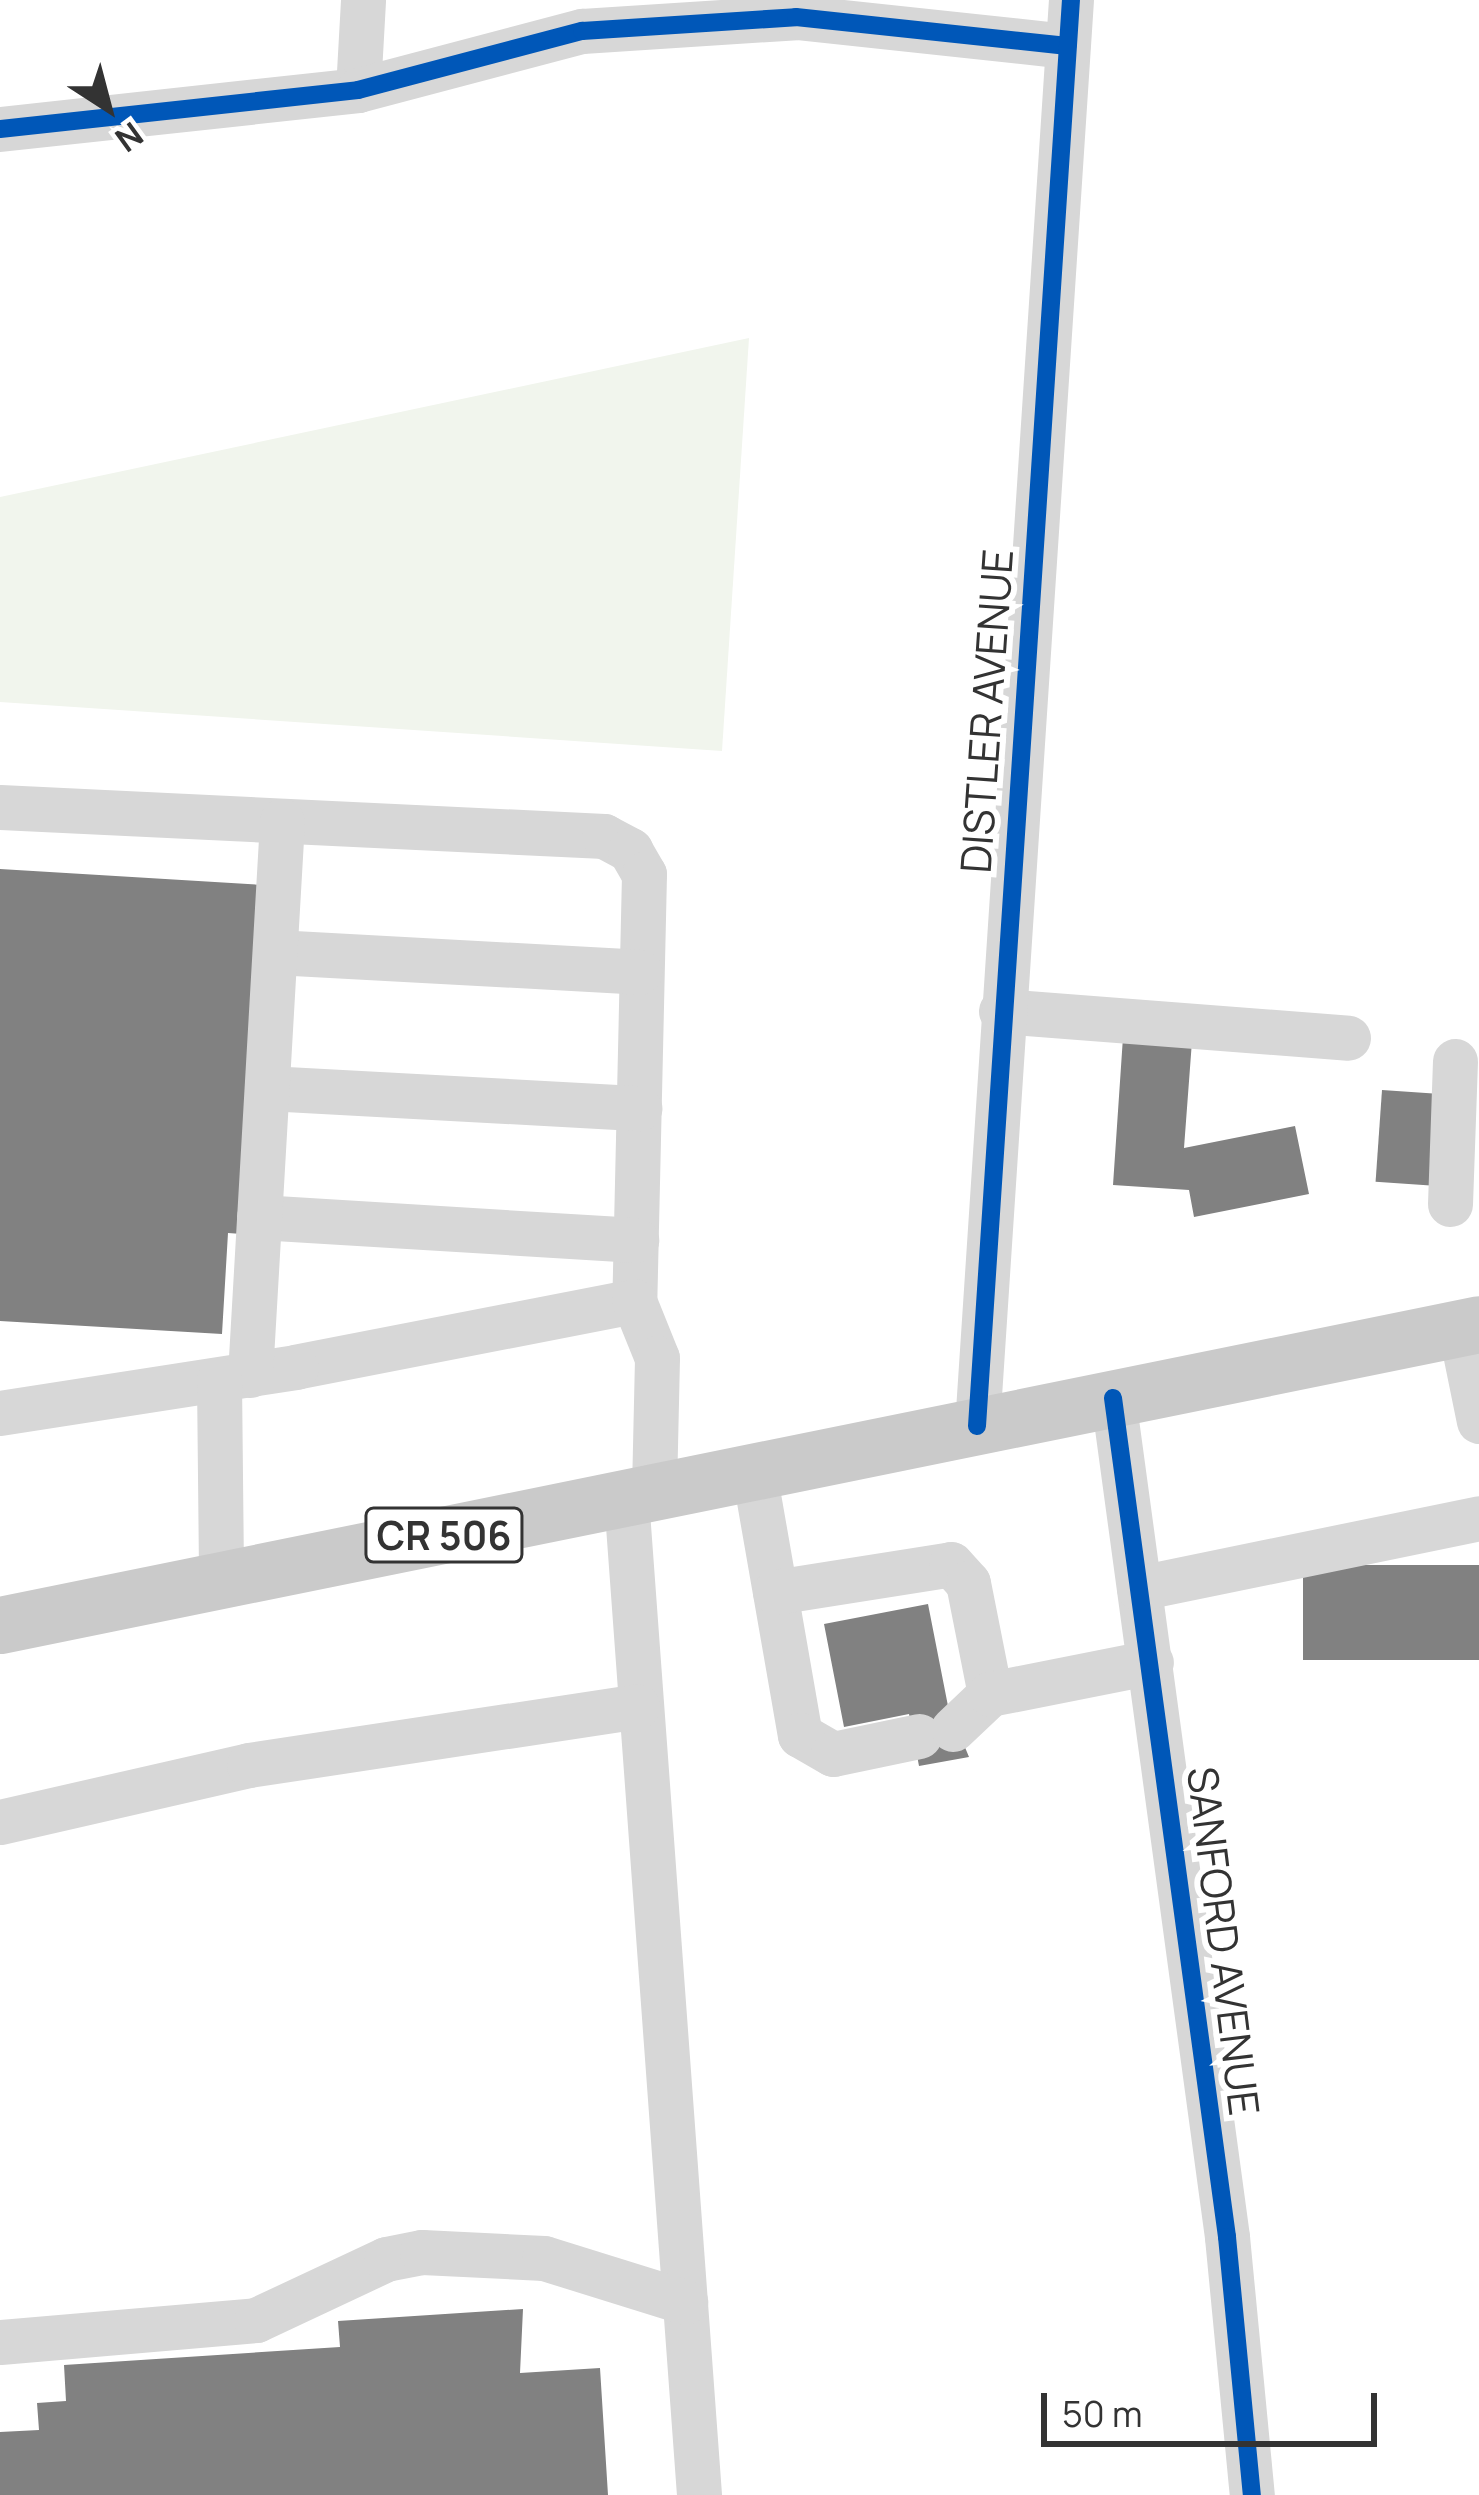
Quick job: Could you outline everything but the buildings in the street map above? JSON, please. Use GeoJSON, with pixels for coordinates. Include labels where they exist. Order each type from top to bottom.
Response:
{"type":"FeatureCollection","features":[{"type":"Feature","properties":{"kind":"main road","name":"CR 506"},"geometry":{"type":"LineString","coordinates":[[0,1625],[1470,1326]]}},
{"type":"Feature","properties":{"kind":"street"},"geometry":{"type":"LineString","coordinates":[[358,90],[363,0]]}},
{"type":"Feature","properties":{"kind":"street","name":"DISTLER AVENUE"},"geometry":{"type":"LineString","coordinates":[[977,1426],[1071,0]]}},
{"type":"Feature","properties":{"kind":"street"},"geometry":{"type":"LineString","coordinates":[[0,129],[358,90],[583,31],[796,17],[1067,46]]}},
{"type":"Feature","properties":{"kind":"street"},"geometry":{"type":"LineString","coordinates":[[0,807],[604,836],[630,850],[644,874],[634,1301],[657,1358],[640,1495],[638,1706],[699,2495]]}},
{"type":"Feature","properties":{"kind":"street"},"geometry":{"type":"LineString","coordinates":[[221,1580],[235,1377],[259,1217],[282,820]]}},
{"type":"Feature","properties":{"kind":"street"},"geometry":{"type":"LineString","coordinates":[[274,952],[639,972]]}},
{"type":"Feature","properties":{"kind":"street"},"geometry":{"type":"LineString","coordinates":[[1001,1011],[1348,1038]]}},
{"type":"Feature","properties":{"kind":"street"},"geometry":{"type":"LineString","coordinates":[[1450,1204],[1454,1060]]}},
{"type":"Feature","properties":{"kind":"street"},"geometry":{"type":"LineString","coordinates":[[267,1088],[639,1108]]}},
{"type":"Feature","properties":{"kind":"street"},"geometry":{"type":"LineString","coordinates":[[259,1217],[636,1240]]}},
{"type":"Feature","properties":{"kind":"street"},"geometry":{"type":"LineString","coordinates":[[0,1413],[235,1377],[634,1301]]}},
{"type":"Feature","properties":{"kind":"street"},"geometry":{"type":"LineString","coordinates":[[1470,1326],[1479,1421]]}},
{"type":"Feature","properties":{"kind":"street","name":"SANFORD AVENUE"},"geometry":{"type":"LineString","coordinates":[[1113,1398],[1151,1662],[1252,2495]]}},
{"type":"Feature","properties":{"kind":"street"},"geometry":{"type":"LineString","coordinates":[[754,1472],[800,1735],[833,1754],[936,1733],[990,1694],[1151,1662]]}},
{"type":"Feature","properties":{"kind":"street"},"geometry":{"type":"LineString","coordinates":[[1138,1588],[1479,1518]]}},
{"type":"Feature","properties":{"kind":"street"},"geometry":{"type":"LineString","coordinates":[[776,1592],[950,1564],[968,1583],[990,1694]]}},
{"type":"Feature","properties":{"kind":"street"},"geometry":{"type":"LineString","coordinates":[[0,1822],[249,1765],[638,1706]]}},
{"type":"Feature","properties":{"kind":"street"},"geometry":{"type":"LineString","coordinates":[[0,2342],[256,2320],[386,2259],[422,2252],[544,2258],[685,2302]]}},
{"type":"Feature","properties":{"kind":"shaded area"},"geometry":{"type":"Polygon","coordinates":[[[749,338],[722,751],[0,702],[0,497],[749,338]]]}},
{"type":"Feature","properties":{"kind":"cycle path"},"geometry":{"type":"LineString","coordinates":[[977,1426],[1071,0]]}},
{"type":"Feature","properties":{"kind":"cycle path"},"geometry":{"type":"LineString","coordinates":[[0,129],[358,90],[582,31],[796,17],[1067,46]]}},
{"type":"Feature","properties":{"kind":"cycle path"},"geometry":{"type":"LineString","coordinates":[[1113,1398],[1227,2237],[1252,2495]]}}]}
